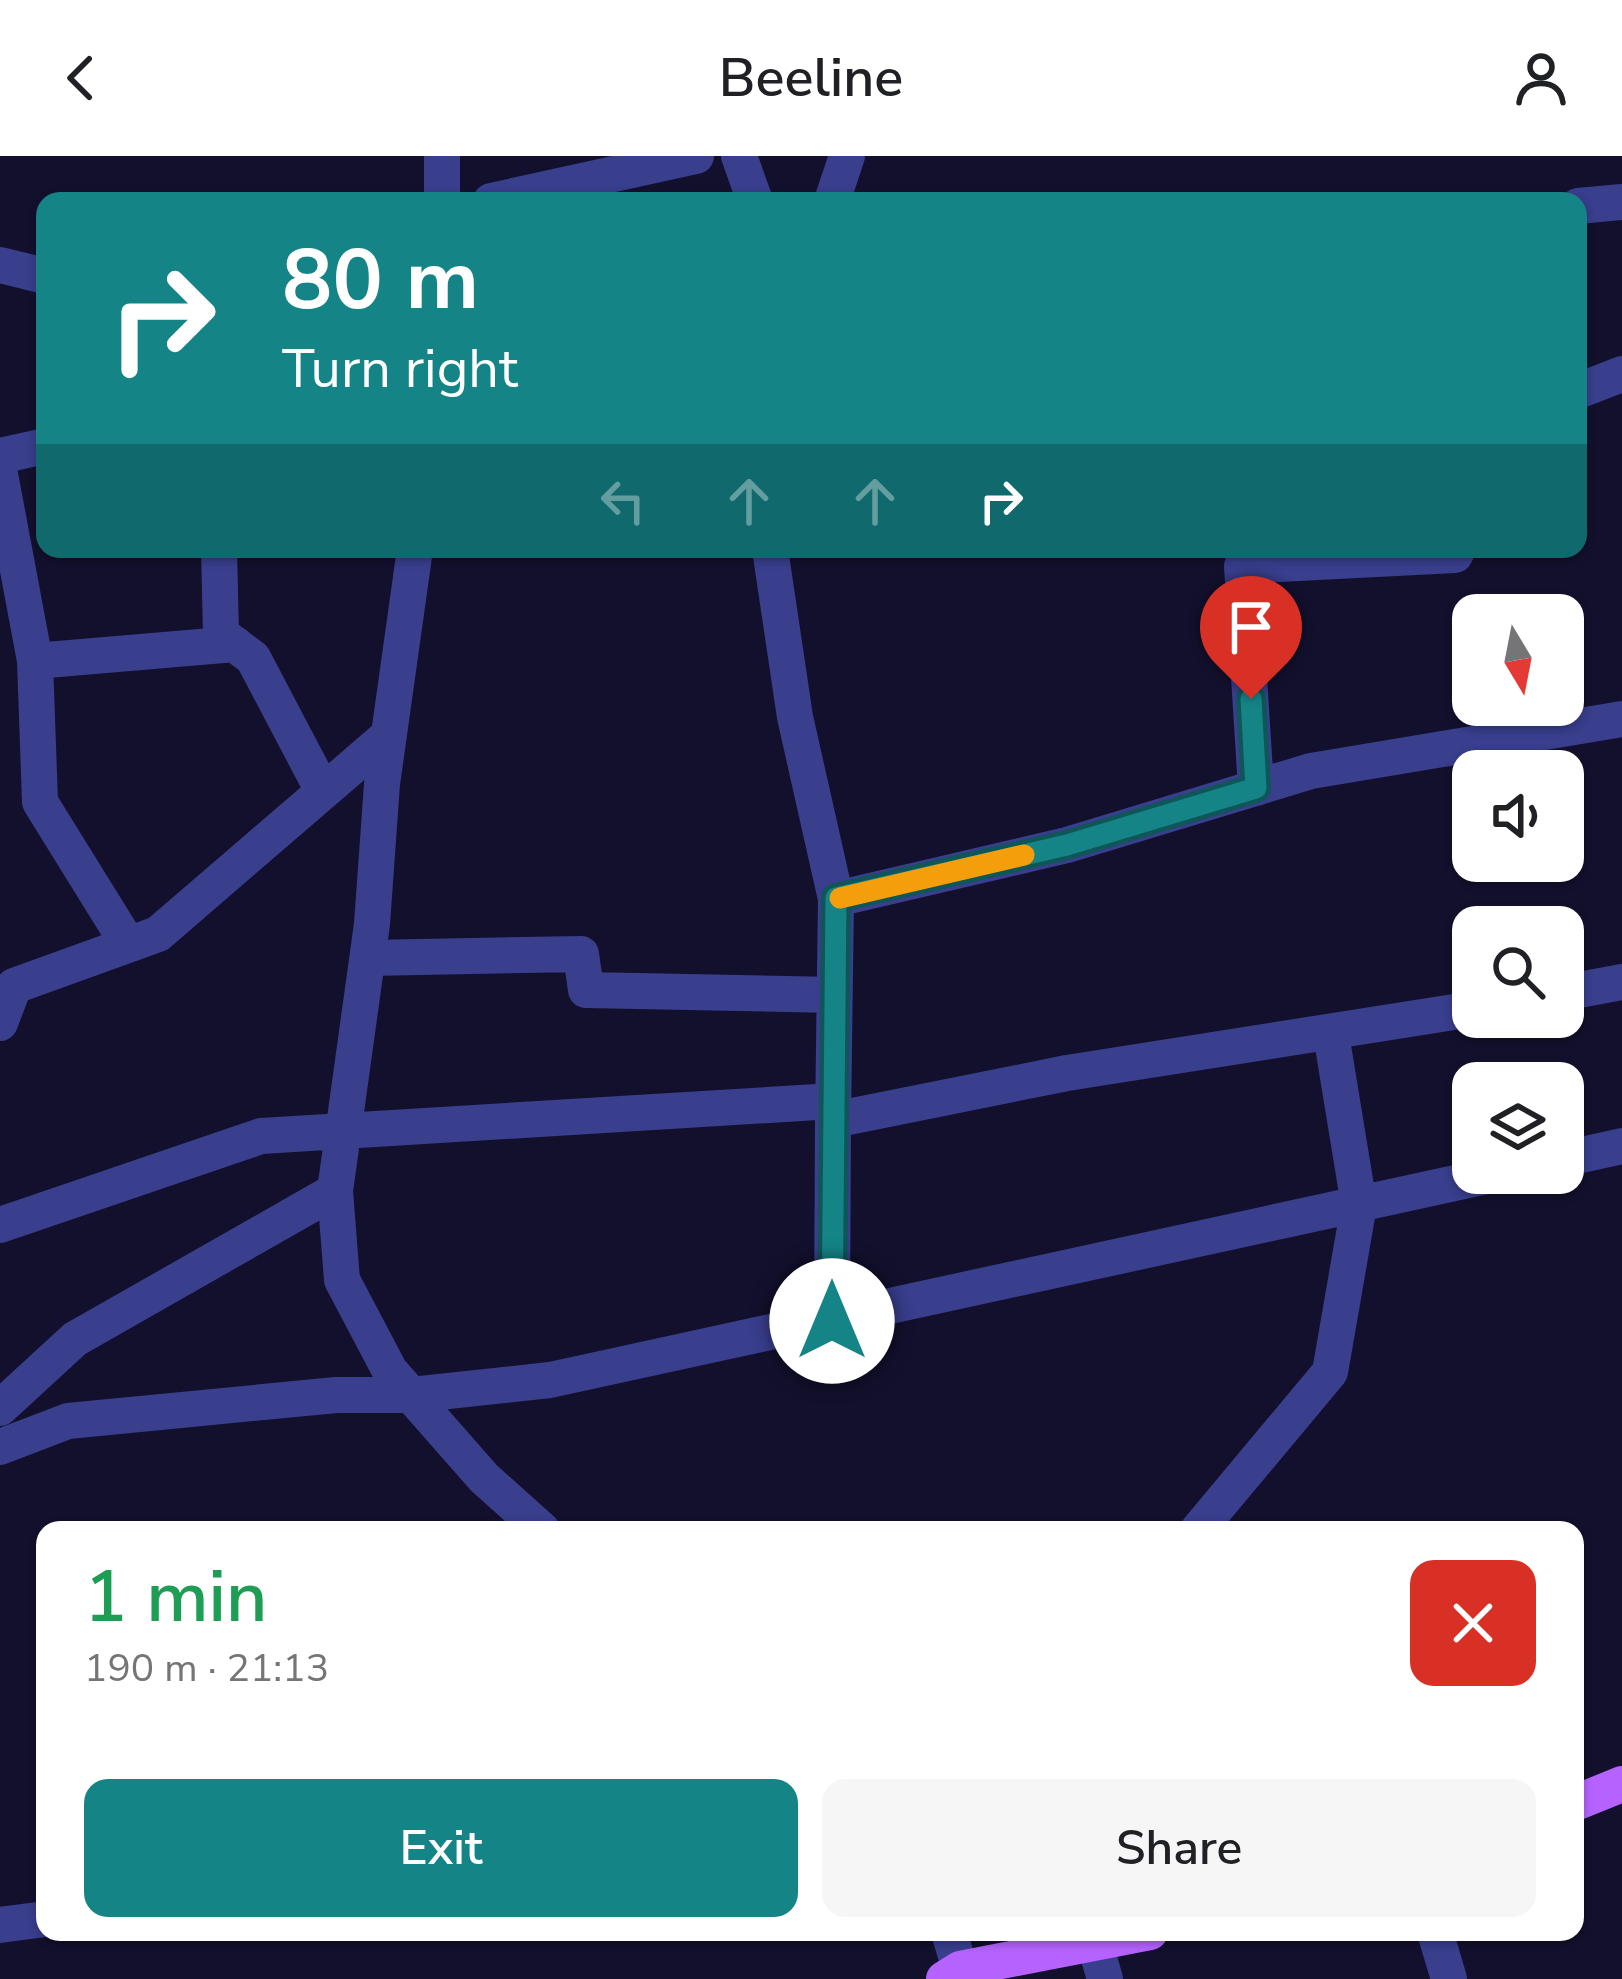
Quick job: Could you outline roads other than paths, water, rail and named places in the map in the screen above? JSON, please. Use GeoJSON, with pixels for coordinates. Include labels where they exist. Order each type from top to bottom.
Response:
{"type":"FeatureCollection","features":[{"type":"Feature","properties":{"kind":"main road"},"geometry":{"type":"LineString","coordinates":[[1584,1799],[1622,1784]]}},
{"type":"Feature","properties":{"kind":"main road"},"geometry":{"type":"LineString","coordinates":[[952,1974],[1094,1941]]}},
{"type":"Feature","properties":{"kind":"street"},"geometry":{"type":"LineString","coordinates":[[442,156],[442,192]]}},
{"type":"Feature","properties":{"kind":"street"},"geometry":{"type":"LineString","coordinates":[[532,192],[696,156]]}},
{"type":"Feature","properties":{"kind":"street"},"geometry":{"type":"LineString","coordinates":[[739,156],[752,192]]}},
{"type":"Feature","properties":{"kind":"street"},"geometry":{"type":"LineString","coordinates":[[835,192],[847,156]]}},
{"type":"Feature","properties":{"kind":"street"},"geometry":{"type":"LineString","coordinates":[[1587,205],[1622,202]]}},
{"type":"Feature","properties":{"kind":"street"},"geometry":{"type":"LineString","coordinates":[[0,265],[36,274]]}},
{"type":"Feature","properties":{"kind":"street"},"geometry":{"type":"LineString","coordinates":[[1587,388],[1622,374]]}},
{"type":"Feature","properties":{"kind":"street"},"geometry":{"type":"LineString","coordinates":[[0,456],[36,448]]}},
{"type":"Feature","properties":{"kind":"street"},"geometry":{"type":"LineString","coordinates":[[0,474],[35,662],[40,802],[128,944]]}},
{"type":"Feature","properties":{"kind":"street"},"geometry":{"type":"LineString","coordinates":[[219,558],[220,634],[253,658],[323,791]]}},
{"type":"Feature","properties":{"kind":"street"},"geometry":{"type":"LineString","coordinates":[[414,558],[389,735],[368,958],[335,1191],[342,1280],[390,1371],[484,1478],[532,1521]]}},
{"type":"Feature","properties":{"kind":"street"},"geometry":{"type":"LineString","coordinates":[[771,558],[796,717],[836,898],[832,1321]]}},
{"type":"Feature","properties":{"kind":"street"},"geometry":{"type":"LineString","coordinates":[[1256,788],[1242,566],[1412,558]]}},
{"type":"Feature","properties":{"kind":"street"},"geometry":{"type":"LineString","coordinates":[[35,662],[235,644]]}},
{"type":"Feature","properties":{"kind":"street"},"geometry":{"type":"LineString","coordinates":[[836,898],[1067,845],[1311,770],[1622,718]]}},
{"type":"Feature","properties":{"kind":"street"},"geometry":{"type":"LineString","coordinates":[[0,1022],[7,984],[158,934],[389,735]]}},
{"type":"Feature","properties":{"kind":"street"},"geometry":{"type":"LineString","coordinates":[[368,958],[581,954],[586,990],[834,995]]}},
{"type":"Feature","properties":{"kind":"street"},"geometry":{"type":"LineString","coordinates":[[1584,989],[1622,982]]}},
{"type":"Feature","properties":{"kind":"street"},"geometry":{"type":"LineString","coordinates":[[0,1225],[261,1136],[833,1111],[1452,1013]]}},
{"type":"Feature","properties":{"kind":"street"},"geometry":{"type":"LineString","coordinates":[[1206,1521],[1330,1372],[1359,1205],[1331,1034]]}},
{"type":"Feature","properties":{"kind":"street"},"geometry":{"type":"LineString","coordinates":[[1584,1154],[1622,1146]]}},
{"type":"Feature","properties":{"kind":"street"},"geometry":{"type":"LineString","coordinates":[[0,1448],[68,1421],[550,1380],[1452,1184]]}},
{"type":"Feature","properties":{"kind":"street"},"geometry":{"type":"LineString","coordinates":[[0,1408],[75,1340],[335,1191]]}},
{"type":"Feature","properties":{"kind":"street"},"geometry":{"type":"LineString","coordinates":[[0,1925],[36,1920]]}},
{"type":"Feature","properties":{"kind":"street"},"geometry":{"type":"LineString","coordinates":[[950,1941],[952,1974]]}},
{"type":"Feature","properties":{"kind":"street"},"geometry":{"type":"LineString","coordinates":[[1094,1941],[1106,1979]]}},
{"type":"Feature","properties":{"kind":"street"},"geometry":{"type":"LineString","coordinates":[[1438,1941],[1449,1979]]}}]}
